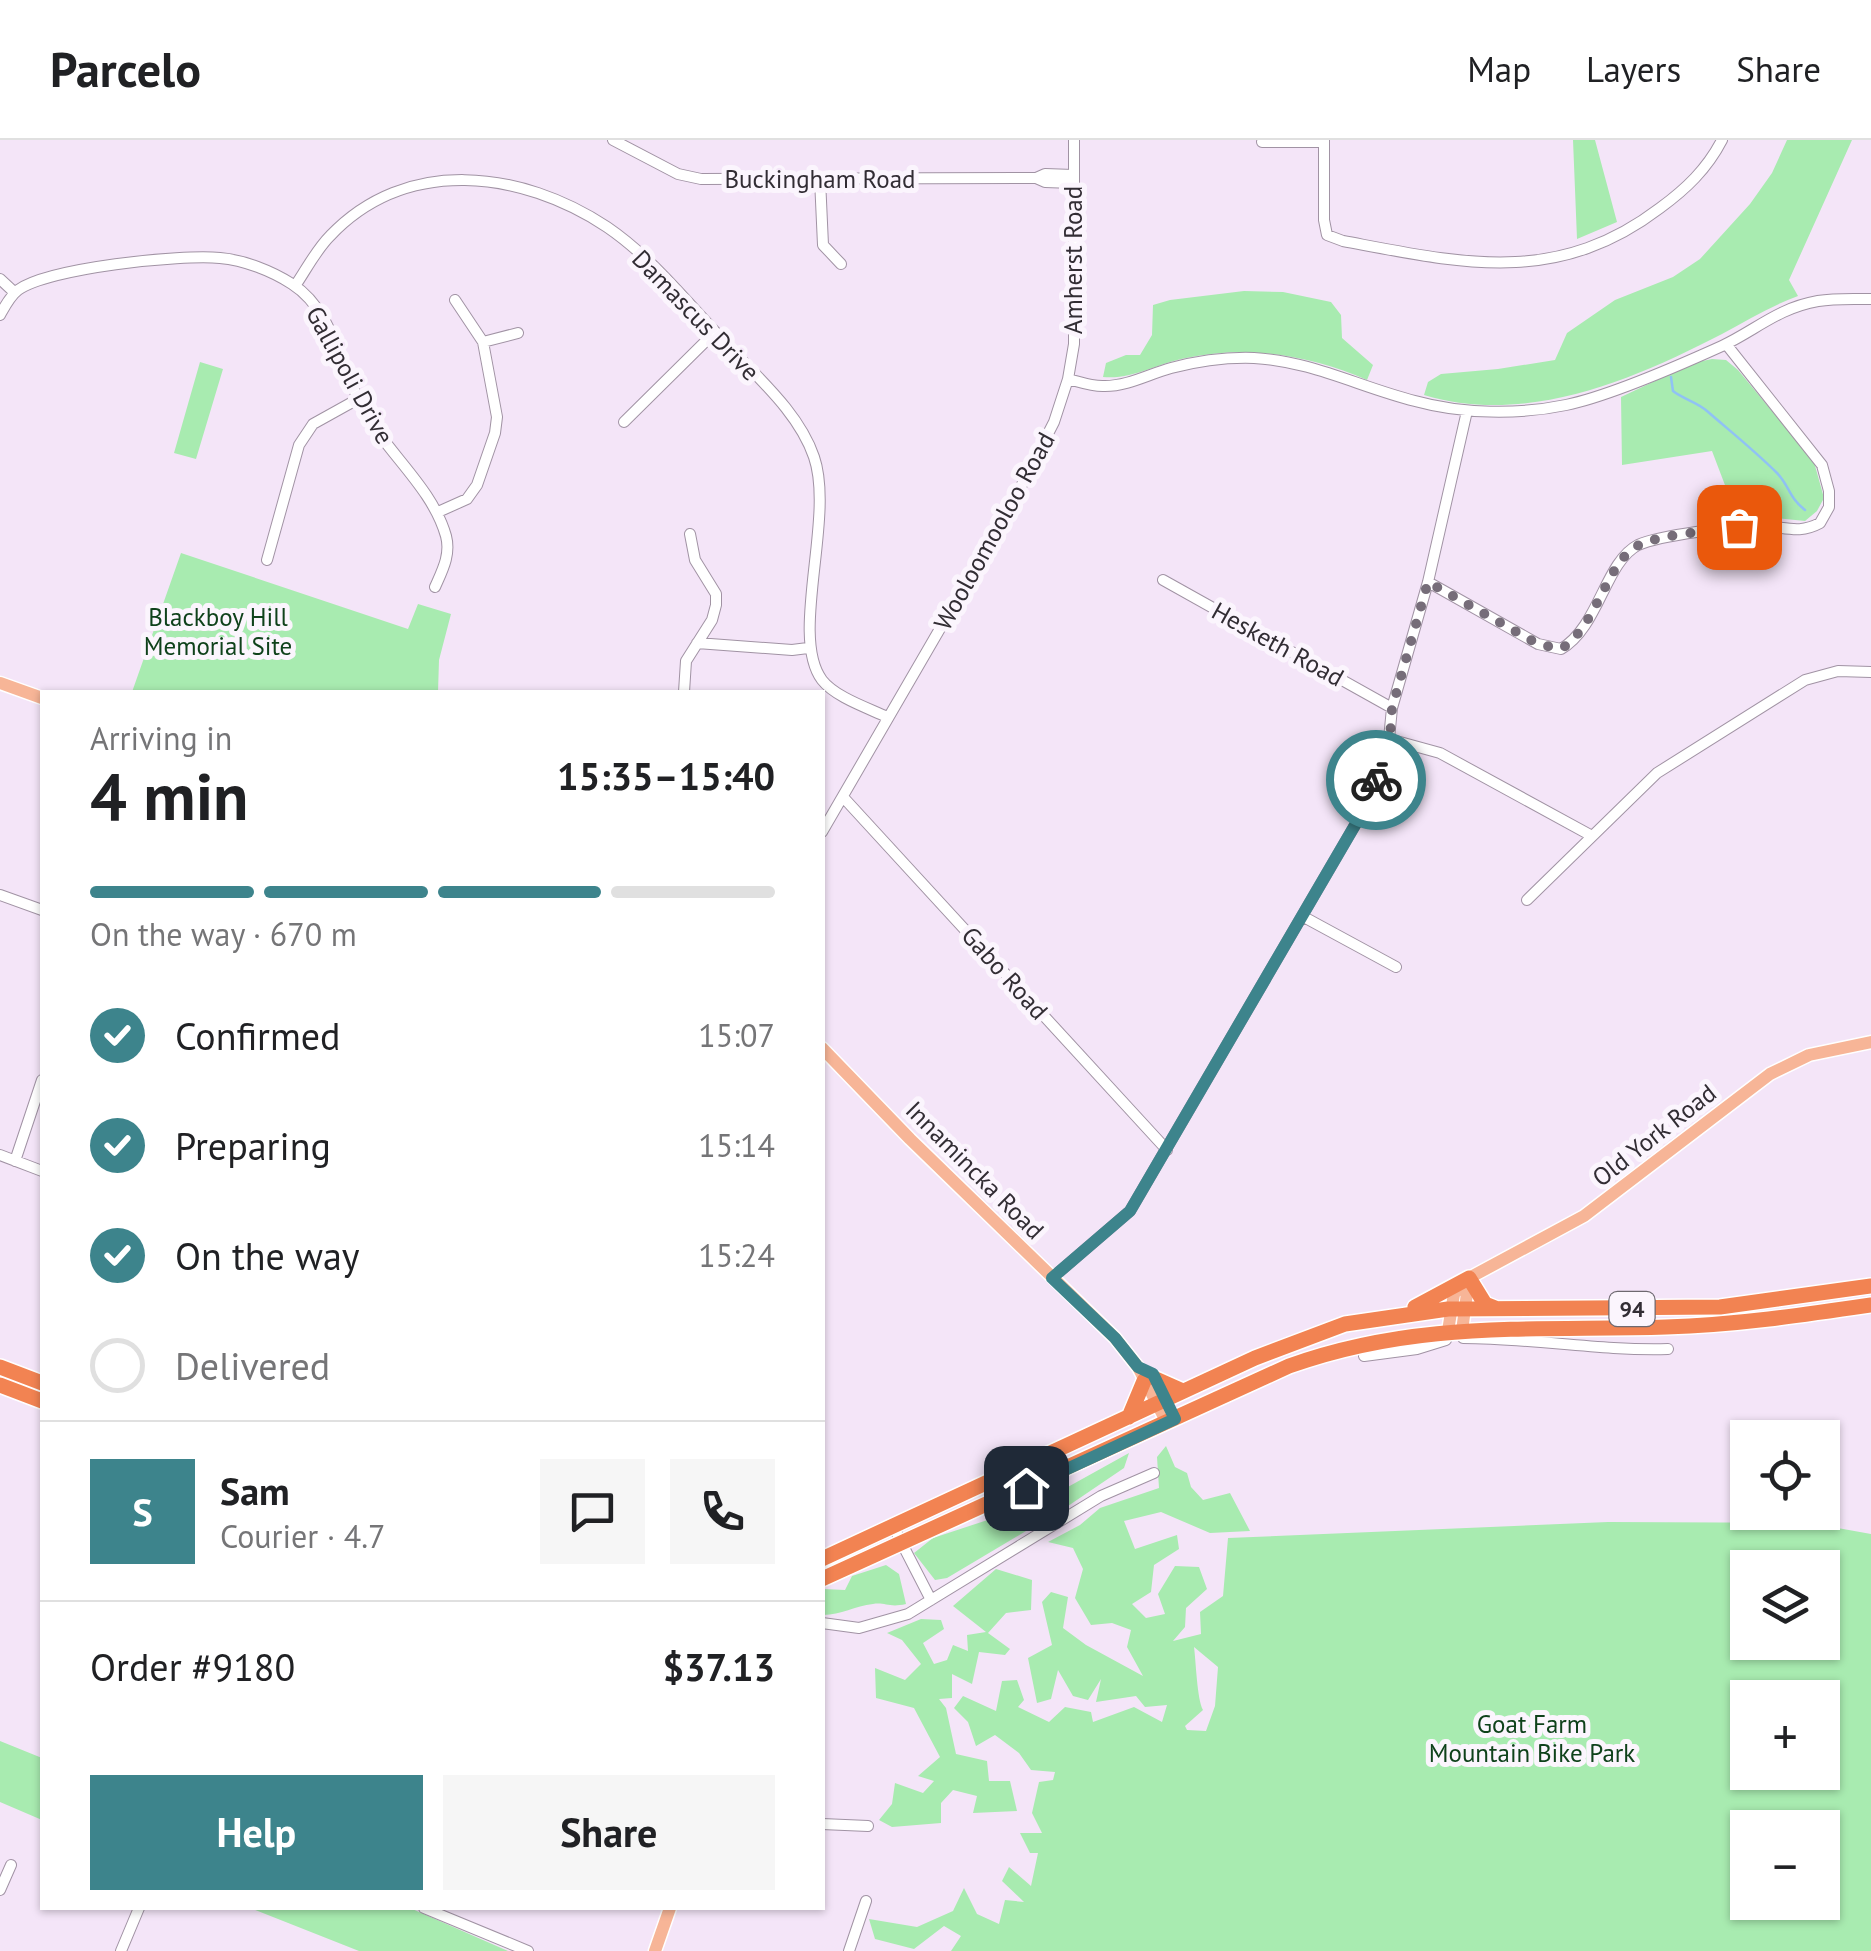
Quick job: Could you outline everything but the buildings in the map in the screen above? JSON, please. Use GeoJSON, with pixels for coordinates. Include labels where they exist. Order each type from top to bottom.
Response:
{"type":"FeatureCollection","features":[{"type":"Feature","properties":{"kind":"highway"},"geometry":{"type":"LineString","coordinates":[[1387,1316],[1426,1304],[1469,1278],[1485,1304],[1495,1308]]}},
{"type":"Feature","properties":{"kind":"highway","name":"94"},"geometry":{"type":"LineString","coordinates":[[825,1558],[1309,1335],[1387,1316],[1456,1309],[1720,1307],[1871,1286]]}},
{"type":"Feature","properties":{"kind":"highway","name":"94"},"geometry":{"type":"LineString","coordinates":[[825,1579],[1289,1366],[1351,1345],[1389,1345],[1455,1331],[1723,1325],[1871,1304]]}},
{"type":"Feature","properties":{"kind":"highway"},"geometry":{"type":"LineString","coordinates":[[0,1367],[40,1382]]}},
{"type":"Feature","properties":{"kind":"highway"},"geometry":{"type":"LineString","coordinates":[[1129,1417],[1146,1376],[1182,1391]]}},
{"type":"Feature","properties":{"kind":"highway"},"geometry":{"type":"LineString","coordinates":[[0,1385],[40,1400]]}},
{"type":"Feature","properties":{"kind":"main road"},"geometry":{"type":"LineString","coordinates":[[0,683],[40,697]]}},
{"type":"Feature","properties":{"kind":"main road","name":"Old York Road"},"geometry":{"type":"LineString","coordinates":[[1469,1278],[1584,1216],[1770,1074],[1809,1055],[1871,1042]]}},
{"type":"Feature","properties":{"kind":"main road","name":"Innamincka Road"},"geometry":{"type":"LineString","coordinates":[[825,1051],[1115,1338],[1146,1376],[1171,1421]]}},
{"type":"Feature","properties":{"kind":"main road"},"geometry":{"type":"LineString","coordinates":[[1455,1331],[1456,1309],[1470,1290],[1469,1278]]}},
{"type":"Feature","properties":{"kind":"main road"},"geometry":{"type":"LineString","coordinates":[[654,1951],[669,1910]]}},
{"type":"Feature","properties":{"kind":"street","name":"Buckingham Road"},"geometry":{"type":"LineString","coordinates":[[613,140],[678,174],[701,179],[1073,179]]}},
{"type":"Feature","properties":{"kind":"street","name":"Amherst Road"},"geometry":{"type":"LineString","coordinates":[[1068,380],[1074,329],[1074,140]]}},
{"type":"Feature","properties":{"kind":"street"},"geometry":{"type":"LineString","coordinates":[[1262,142],[1324,141],[1327,235],[1447,260],[1527,262],[1562,258],[1628,232],[1683,191],[1722,140]]}},
{"type":"Feature","properties":{"kind":"street","name":"Damascus Drive"},"geometry":{"type":"LineString","coordinates":[[295,286],[328,238],[360,210],[413,184],[444,178],[509,184],[546,196],[606,226],[651,263],[798,424],[814,457],[822,496],[808,648]]}},
{"type":"Feature","properties":{"kind":"street"},"geometry":{"type":"LineString","coordinates":[[820,179],[823,245],[842,264]]}},
{"type":"Feature","properties":{"kind":"street","name":"Gallipoli Drive"},"geometry":{"type":"LineString","coordinates":[[14,292],[61,272],[198,258],[244,263],[295,286],[314,305],[328,328],[358,399],[438,512],[448,542],[446,563],[435,587]]}},
{"type":"Feature","properties":{"kind":"street"},"geometry":{"type":"LineString","coordinates":[[0,279],[14,292],[0,314]]}},
{"type":"Feature","properties":{"kind":"street"},"geometry":{"type":"LineString","coordinates":[[1068,380],[1103,387],[1204,362],[1277,360],[1334,372],[1414,401],[1468,410],[1517,410],[1566,405],[1726,344],[1752,326],[1802,304],[1871,299]]}},
{"type":"Feature","properties":{"kind":"street"},"geometry":{"type":"LineString","coordinates":[[438,512],[467,499],[478,485],[495,433],[496,400],[483,342],[456,300]]}},
{"type":"Feature","properties":{"kind":"street"},"geometry":{"type":"LineString","coordinates":[[624,422],[715,332]]}},
{"type":"Feature","properties":{"kind":"street"},"geometry":{"type":"LineString","coordinates":[[483,342],[518,333]]}},
{"type":"Feature","properties":{"kind":"street"},"geometry":{"type":"LineString","coordinates":[[1428,582],[1538,644],[1561,649],[1580,633],[1622,560],[1638,546],[1739,527],[1766,526],[1798,532],[1820,524],[1829,507],[1822,465],[1726,344]]}},
{"type":"Feature","properties":{"kind":"street","name":"Wooloomooloo Road"},"geometry":{"type":"LineString","coordinates":[[825,827],[1046,440],[1068,380]]}},
{"type":"Feature","properties":{"kind":"street"},"geometry":{"type":"LineString","coordinates":[[267,560],[289,490],[298,445],[313,424],[358,399]]}},
{"type":"Feature","properties":{"kind":"street"},"geometry":{"type":"LineString","coordinates":[[1052,1278],[1130,1211],[1365,808],[1390,738],[1392,708],[1428,582],[1468,410]]}},
{"type":"Feature","properties":{"kind":"street"},"geometry":{"type":"LineString","coordinates":[[684,690],[686,660],[712,620],[716,594],[694,560],[690,534]]}},
{"type":"Feature","properties":{"kind":"street","name":"Hesketh Road"},"geometry":{"type":"LineString","coordinates":[[1163,580],[1392,708]]}},
{"type":"Feature","properties":{"kind":"street"},"geometry":{"type":"LineString","coordinates":[[697,643],[808,648],[822,681],[887,718]]}},
{"type":"Feature","properties":{"kind":"street"},"geometry":{"type":"LineString","coordinates":[[1527,900],[1658,773],[1805,680],[1838,672],[1871,672]]}},
{"type":"Feature","properties":{"kind":"street"},"geometry":{"type":"LineString","coordinates":[[1390,738],[1440,753],[1592,836]]}},
{"type":"Feature","properties":{"kind":"street","name":"Gabo Road"},"geometry":{"type":"LineString","coordinates":[[843,796],[1167,1150]]}},
{"type":"Feature","properties":{"kind":"street"},"geometry":{"type":"LineString","coordinates":[[0,895],[40,909]]}},
{"type":"Feature","properties":{"kind":"street"},"geometry":{"type":"LineString","coordinates":[[1302,916],[1396,967]]}},
{"type":"Feature","properties":{"kind":"street"},"geometry":{"type":"LineString","coordinates":[[15,1160],[40,1086]]}},
{"type":"Feature","properties":{"kind":"street"},"geometry":{"type":"LineString","coordinates":[[0,1156],[40,1170]]}},
{"type":"Feature","properties":{"kind":"street"},"geometry":{"type":"LineString","coordinates":[[1387,1316],[1389,1345]]}},
{"type":"Feature","properties":{"kind":"street"},"geometry":{"type":"LineString","coordinates":[[1364,1356],[1389,1345],[1418,1349],[1457,1338],[1506,1338],[1629,1350],[1668,1349]]}},
{"type":"Feature","properties":{"kind":"street"},"geometry":{"type":"LineString","coordinates":[[825,1623],[859,1628],[882,1624],[931,1600],[1100,1496],[1154,1473]]}},
{"type":"Feature","properties":{"kind":"street"},"geometry":{"type":"LineString","coordinates":[[894,1528],[931,1600]]}},
{"type":"Feature","properties":{"kind":"street"},"geometry":{"type":"LineString","coordinates":[[825,1824],[868,1826]]}},
{"type":"Feature","properties":{"kind":"street"},"geometry":{"type":"LineString","coordinates":[[0,1890],[11,1864]]}},
{"type":"Feature","properties":{"kind":"street"},"geometry":{"type":"LineString","coordinates":[[849,1951],[866,1900]]}},
{"type":"Feature","properties":{"kind":"street"},"geometry":{"type":"LineString","coordinates":[[121,1951],[138,1910]]}},
{"type":"Feature","properties":{"kind":"street"},"geometry":{"type":"LineString","coordinates":[[429,1910],[528,1951]]}},
{"type":"Feature","properties":{"kind":"green space"},"geometry":{"type":"Polygon","coordinates":[[[1573,140],[1595,140],[1617,222],[1577,239],[1573,140]]]}},
{"type":"Feature","properties":{"kind":"green space"},"geometry":{"type":"Polygon","coordinates":[[[1787,140],[1852,140],[1789,280],[1798,296],[1652,367],[1578,393],[1501,405],[1462,403],[1424,395],[1428,382],[1441,374],[1555,360],[1567,333],[1615,300],[1673,277],[1700,259],[1750,204],[1772,173],[1787,140]]]}},
{"type":"Feature","properties":{"kind":"green space"},"geometry":{"type":"Polygon","coordinates":[[[1244,291],[1283,292],[1331,302],[1341,315],[1342,338],[1373,365],[1367,380],[1301,359],[1232,352],[1176,360],[1124,376],[1103,377],[1106,363],[1126,355],[1140,355],[1152,335],[1153,305],[1244,291]]]}},
{"type":"Feature","properties":{"kind":"green space"},"geometry":{"type":"Polygon","coordinates":[[[1726,360],[1738,370],[1814,462],[1824,498],[1805,521],[1736,514],[1712,451],[1622,465],[1621,397],[1693,363],[1726,360]]]}},
{"type":"Feature","properties":{"kind":"green space"},"geometry":{"type":"Polygon","coordinates":[[[200,362],[223,369],[196,459],[174,453],[200,362]]]}},
{"type":"Feature","properties":{"kind":"green space","name":"Blackboy Hill Memorial Site"},"geometry":{"type":"Polygon","coordinates":[[[181,553],[408,629],[418,604],[451,614],[439,660],[438,690],[133,690],[181,553]]]}},
{"type":"Feature","properties":{"kind":"green space","name":"Goat Farm Mountain Bike Park"},"geometry":{"type":"Polygon","coordinates":[[[1166,1446],[1175,1467],[1187,1473],[1191,1487],[1203,1500],[1230,1493],[1250,1531],[1210,1533],[1161,1512],[1124,1521],[1135,1549],[1177,1535],[1179,1549],[1154,1565],[1151,1592],[1132,1604],[1146,1618],[1165,1614],[1158,1594],[1175,1566],[1199,1567],[1207,1589],[1186,1608],[1185,1627],[1173,1641],[1201,1634],[1200,1612],[1223,1596],[1228,1538],[1608,1522],[1730,1523],[1730,1530],[1840,1528],[1871,1534],[1871,1951],[951,1951],[961,1936],[944,1926],[914,1949],[875,1939],[869,1919],[917,1927],[953,1911],[964,1888],[977,1914],[999,1924],[1005,1900],[1024,1902],[1002,1881],[1009,1867],[1031,1886],[1038,1853],[1030,1853],[1020,1833],[1042,1833],[1032,1813],[1039,1782],[1053,1780],[1055,1772],[1031,1770],[1019,1753],[995,1735],[976,1746],[968,1722],[954,1708],[963,1696],[996,1711],[1002,1681],[1017,1680],[1024,1700],[1018,1707],[1049,1722],[1065,1707],[1091,1712],[1093,1722],[1134,1707],[1162,1722],[1167,1705],[1145,1707],[1136,1696],[1096,1702],[1101,1679],[1088,1700],[1073,1696],[1058,1670],[1051,1699],[1037,1703],[1028,1658],[1052,1645],[1042,1602],[1051,1592],[1068,1597],[1063,1628],[1143,1676],[1127,1647],[1131,1630],[1112,1623],[1091,1625],[1075,1598],[1083,1569],[1073,1548],[1048,1542],[1080,1525],[1100,1508],[1159,1488],[1157,1457],[1166,1446]],[[1194,1647],[1203,1710],[1185,1726],[1187,1730],[1206,1731],[1215,1706],[1218,1667],[1194,1647]]]}},
{"type":"Feature","properties":{"kind":"green space"},"geometry":{"type":"Polygon","coordinates":[[[1129,1453],[1124,1468],[947,1578],[935,1580],[914,1553],[933,1538],[1039,1503],[1129,1453]]]}},
{"type":"Feature","properties":{"kind":"green space"},"geometry":{"type":"Polygon","coordinates":[[[886,1565],[899,1574],[906,1604],[873,1604],[825,1615],[825,1589],[845,1590],[852,1576],[886,1565]]]}},
{"type":"Feature","properties":{"kind":"green space"},"geometry":{"type":"Polygon","coordinates":[[[996,1569],[1032,1580],[1031,1610],[1006,1613],[988,1633],[1010,1649],[1005,1655],[979,1652],[972,1684],[952,1674],[952,1698],[939,1699],[946,1708],[956,1754],[987,1761],[989,1781],[1010,1781],[1017,1811],[973,1813],[977,1796],[953,1790],[941,1803],[941,1823],[892,1827],[879,1820],[892,1804],[895,1783],[923,1793],[934,1781],[918,1776],[940,1757],[914,1708],[876,1698],[875,1668],[905,1680],[921,1664],[902,1640],[887,1633],[921,1619],[941,1620],[944,1629],[923,1643],[934,1664],[947,1660],[953,1645],[968,1651],[967,1635],[986,1632],[953,1606],[996,1569]]]}},
{"type":"Feature","properties":{"kind":"green space"},"geometry":{"type":"Polygon","coordinates":[[[0,1741],[40,1757],[40,1819],[0,1802],[0,1741]]]}},
{"type":"Feature","properties":{"kind":"green space"},"geometry":{"type":"Polygon","coordinates":[[[255,1910],[415,1910],[508,1951],[359,1951],[255,1910]]]}},
{"type":"Feature","properties":{"kind":"waterway"},"geometry":{"type":"LineString","coordinates":[[1671,377],[1673,391],[1703,408],[1760,457],[1805,510]]}},
{"type":"Feature","properties":{"kind":"way so far"},"geometry":{"type":"LineString","coordinates":[[1376,780],[1428,582],[1538,644],[1561,649],[1580,633],[1622,560],[1638,546],[1739,527]]}},
{"type":"Feature","properties":{"kind":"route"},"geometry":{"type":"LineString","coordinates":[[1026,1488],[1175,1419],[1153,1374],[1138,1367],[1115,1338],[1052,1278],[1130,1211],[1365,808],[1376,780]]}}]}
